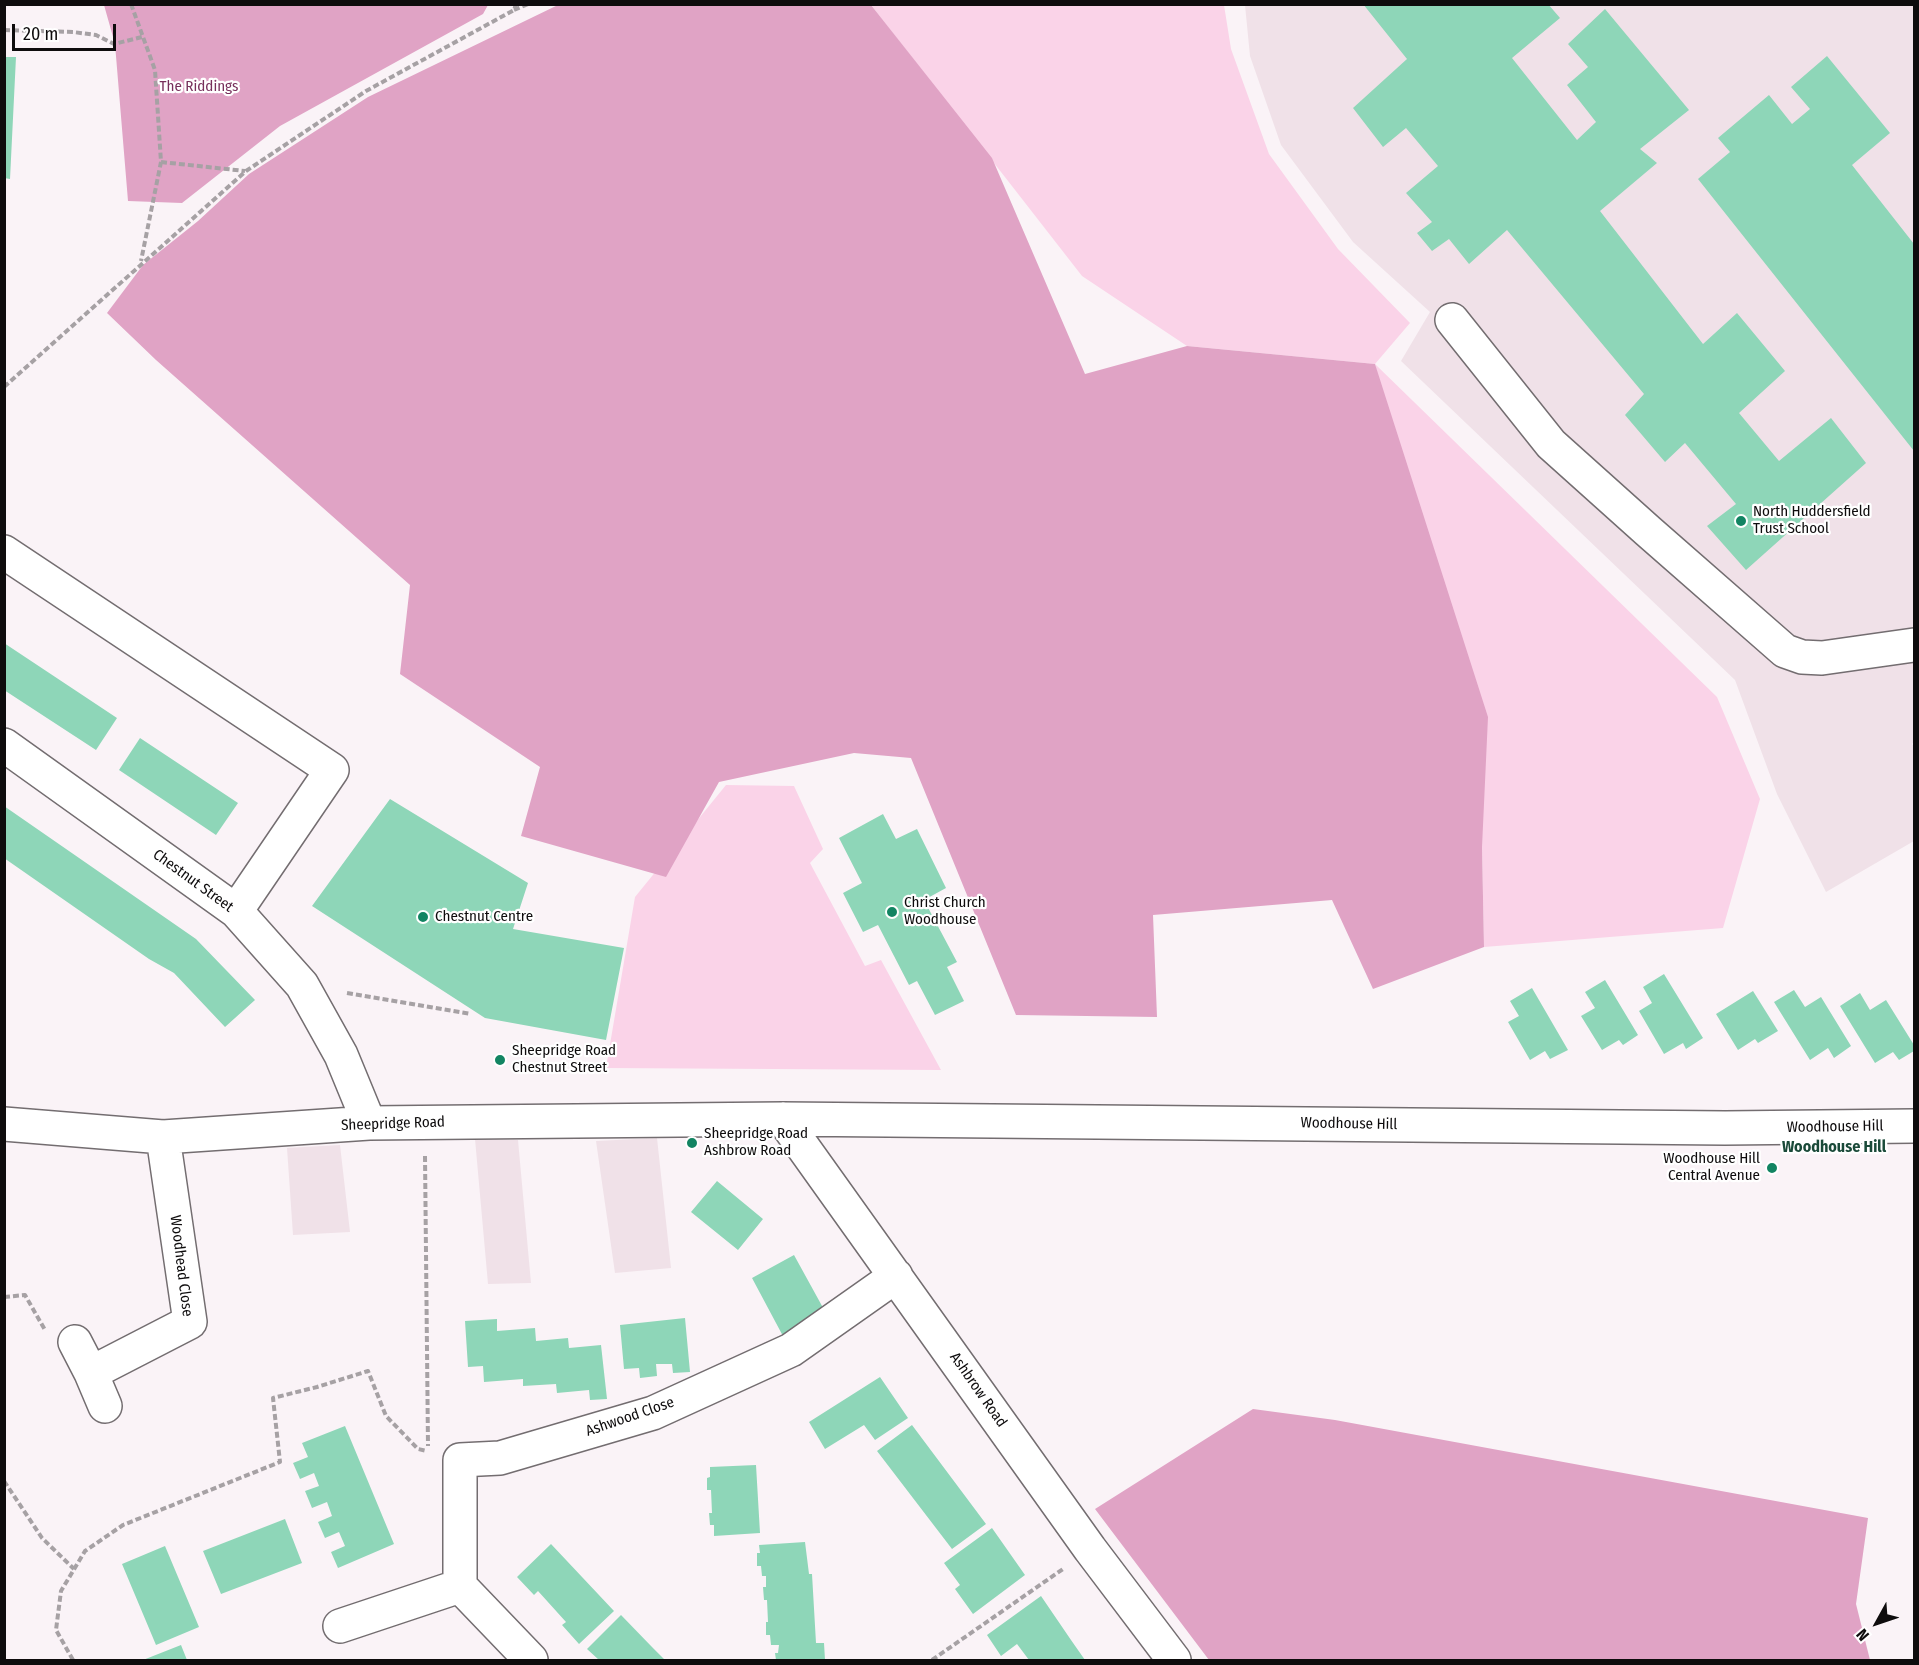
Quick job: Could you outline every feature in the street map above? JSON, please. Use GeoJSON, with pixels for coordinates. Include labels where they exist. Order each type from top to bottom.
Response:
{"type":"FeatureCollection","features":[{"type":"Feature","properties":{"kind":"street"},"geometry":{"type":"LineString","coordinates":[[1452,320],[1551,444],[1785,651],[1802,657],[1822,658],[1914,645]]}},
{"type":"Feature","properties":{"kind":"street"},"geometry":{"type":"LineString","coordinates":[[4,552],[332,770],[236,911]]}},
{"type":"Feature","properties":{"kind":"street","name":"Chestnut Street"},"geometry":{"type":"LineString","coordinates":[[4,745],[236,911],[302,985],[341,1055],[369,1123]]}},
{"type":"Feature","properties":{"kind":"street","name":"Sheepridge Road"},"geometry":{"type":"LineString","coordinates":[[4,1124],[163,1137],[369,1123],[783,1119]]}},
{"type":"Feature","properties":{"kind":"street","name":"Woodhouse Hill"},"geometry":{"type":"LineString","coordinates":[[783,1119],[1725,1128],[1914,1126]]}},
{"type":"Feature","properties":{"kind":"street","name":"Ashbrow Road"},"geometry":{"type":"LineString","coordinates":[[783,1119],[1090,1549],[1174,1660]]}},
{"type":"Feature","properties":{"kind":"street","name":"Woodhead Close"},"geometry":{"type":"LineString","coordinates":[[92,1373],[190,1322],[163,1137]]}},
{"type":"Feature","properties":{"kind":"street","name":"Ashwood Close"},"geometry":{"type":"LineString","coordinates":[[460,1586],[459,1460],[500,1458],[653,1413],[791,1350],[896,1276]]}},
{"type":"Feature","properties":{"kind":"street"},"geometry":{"type":"LineString","coordinates":[[75,1342],[92,1373],[105,1406]]}},
{"type":"Feature","properties":{"kind":"street"},"geometry":{"type":"LineString","coordinates":[[340,1626],[460,1586],[531,1660]]}},
{"type":"Feature","properties":{"kind":"path"},"geometry":{"type":"LineString","coordinates":[[130,4],[154,70],[161,162],[141,263]]}},
{"type":"Feature","properties":{"kind":"path"},"geometry":{"type":"LineString","coordinates":[[514,10],[516,4]]}},
{"type":"Feature","properties":{"kind":"path"},"geometry":{"type":"LineString","coordinates":[[4,387],[246,171],[366,91],[528,4]]}},
{"type":"Feature","properties":{"kind":"path"},"geometry":{"type":"LineString","coordinates":[[4,30],[96,35],[114,45],[142,37]]}},
{"type":"Feature","properties":{"kind":"path"},"geometry":{"type":"LineString","coordinates":[[161,162],[246,171]]}},
{"type":"Feature","properties":{"kind":"path"},"geometry":{"type":"LineString","coordinates":[[302,985],[471,1014]]}},
{"type":"Feature","properties":{"kind":"path"},"geometry":{"type":"LineString","coordinates":[[73,1660],[56,1630],[61,1591],[86,1551],[123,1524],[280,1462],[273,1398],[368,1371],[386,1416],[418,1449],[428,1451],[425,1122]]}},
{"type":"Feature","properties":{"kind":"path"},"geometry":{"type":"LineString","coordinates":[[4,1297],[25,1295],[48,1335],[75,1342]]}},
{"type":"Feature","properties":{"kind":"path"},"geometry":{"type":"LineString","coordinates":[[4,1481],[42,1538],[74,1569]]}},
{"type":"Feature","properties":{"kind":"path"},"geometry":{"type":"LineString","coordinates":[[932,1660],[1090,1549]]}},
{"type":"Feature","properties":{"kind":"path"},"geometry":{"type":"LineString","coordinates":[[942,1654],[947,1660]]}},
{"type":"Feature","properties":{"kind":"shaded area"},"geometry":{"type":"Polygon","coordinates":[[[871,5],[1224,5],[1231,49],[1269,154],[1338,249],[1410,323],[1375,364],[1187,346],[1082,276],[871,5]]]}},
{"type":"Feature","properties":{"kind":"shaded area","name":"North Huddersfield Trust School"},"geometry":{"type":"Polygon","coordinates":[[[1245,5],[1914,5],[1914,742],[1912,744],[1914,746],[1914,841],[1826,892],[1777,794],[1735,680],[1401,361],[1430,312],[1353,242],[1281,145],[1250,56],[1245,5]]]}},
{"type":"Feature","properties":{"kind":"shaded area"},"geometry":{"type":"Polygon","coordinates":[[[1375,364],[1717,697],[1760,799],[1723,928],[1484,947],[1482,847],[1375,364]]]}},
{"type":"Feature","properties":{"kind":"shaded area"},"geometry":{"type":"Polygon","coordinates":[[[726,785],[794,786],[823,849],[810,863],[865,966],[881,960],[941,1070],[606,1068],[635,897],[726,785]]]}},
{"type":"Feature","properties":{"kind":"shaded area"},"geometry":{"type":"Polygon","coordinates":[[[657,1138],[671,1268],[615,1273],[596,1141],[657,1138]]]}},
{"type":"Feature","properties":{"kind":"shaded area"},"geometry":{"type":"Polygon","coordinates":[[[475,1139],[518,1140],[531,1283],[488,1284],[475,1139]]]}},
{"type":"Feature","properties":{"kind":"shaded area"},"geometry":{"type":"Polygon","coordinates":[[[340,1145],[350,1232],[293,1235],[287,1148],[340,1145]]]}},
{"type":"Feature","properties":{"kind":"green space","name":"The Riddings"},"geometry":{"type":"Polygon","coordinates":[[[104,4],[488,5],[483,14],[280,126],[182,203],[128,201],[115,44],[104,4]]]}},
{"type":"Feature","properties":{"kind":"green space"},"geometry":{"type":"Polygon","coordinates":[[[560,4],[871,5],[992,158],[1085,374],[1187,346],[1375,364],[1488,717],[1482,847],[1484,947],[1373,989],[1332,900],[1153,915],[1157,1017],[1016,1015],[911,758],[854,753],[719,782],[666,877],[521,836],[540,767],[400,674],[410,585],[156,360],[107,313],[143,265],[198,221],[249,174],[368,97],[560,4]]]}},
{"type":"Feature","properties":{"kind":"green space"},"geometry":{"type":"Polygon","coordinates":[[[1253,1409],[1335,1420],[1868,1518],[1856,1604],[1870,1660],[1209,1660],[1095,1509],[1253,1409]]]}},
{"type":"Feature","properties":{"kind":"building"},"geometry":{"type":"Polygon","coordinates":[[[1363,4],[1548,4],[1560,18],[1512,58],[1577,140],[1596,122],[1567,85],[1588,67],[1568,44],[1605,9],[1689,110],[1640,149],[1657,163],[1600,211],[1703,344],[1737,313],[1785,371],[1739,413],[1779,461],[1831,418],[1866,463],[1746,570],[1707,526],[1736,504],[1685,443],[1665,462],[1625,415],[1644,394],[1507,230],[1469,264],[1449,239],[1432,251],[1417,233],[1432,222],[1406,193],[1438,166],[1406,128],[1383,147],[1353,108],[1407,59],[1363,4]]]}},
{"type":"Feature","properties":{"kind":"building"},"geometry":{"type":"Polygon","coordinates":[[[1827,56],[1890,133],[1852,165],[1914,244],[1914,451],[1698,179],[1730,152],[1718,138],[1769,95],[1792,124],[1810,109],[1791,87],[1827,56]]]}},
{"type":"Feature","properties":{"kind":"building"},"geometry":{"type":"Polygon","coordinates":[[[4,57],[16,57],[10,179],[4,178],[4,57]]]}},
{"type":"Feature","properties":{"kind":"building"},"geometry":{"type":"Polygon","coordinates":[[[4,643],[117,718],[96,750],[4,690],[4,643]]]}},
{"type":"Feature","properties":{"kind":"building"},"geometry":{"type":"Polygon","coordinates":[[[140,738],[238,803],[216,835],[119,770],[140,738]]]}},
{"type":"Feature","properties":{"kind":"building","name":"Chestnut Centre"},"geometry":{"type":"Polygon","coordinates":[[[390,799],[528,883],[513,929],[624,948],[606,1040],[485,1018],[312,906],[390,799]]]}},
{"type":"Feature","properties":{"kind":"building"},"geometry":{"type":"Polygon","coordinates":[[[4,806],[196,939],[255,1000],[225,1027],[174,973],[149,959],[4,858],[4,806]]]}},
{"type":"Feature","properties":{"kind":"building","name":"Christ Church Woodhouse"},"geometry":{"type":"Polygon","coordinates":[[[883,814],[896,839],[917,829],[946,888],[924,900],[957,962],[947,967],[964,1001],[935,1015],[917,981],[909,985],[878,925],[863,932],[843,893],[862,883],[839,838],[883,814]]]}},
{"type":"Feature","properties":{"kind":"building"},"geometry":{"type":"Polygon","coordinates":[[[1664,974],[1703,1038],[1686,1049],[1683,1043],[1664,1054],[1639,1011],[1652,1003],[1643,987],[1664,974]]]}},
{"type":"Feature","properties":{"kind":"building"},"geometry":{"type":"Polygon","coordinates":[[[1605,980],[1638,1035],[1623,1045],[1619,1040],[1602,1050],[1581,1016],[1595,1008],[1585,992],[1605,980]]]}},
{"type":"Feature","properties":{"kind":"building"},"geometry":{"type":"Polygon","coordinates":[[[1532,988],[1568,1050],[1550,1059],[1545,1051],[1530,1060],[1508,1022],[1519,1016],[1510,1001],[1532,988]]]}},
{"type":"Feature","properties":{"kind":"building"},"geometry":{"type":"Polygon","coordinates":[[[1794,990],[1805,1007],[1821,997],[1851,1046],[1834,1058],[1828,1048],[1810,1060],[1774,1002],[1794,990]]]}},
{"type":"Feature","properties":{"kind":"building"},"geometry":{"type":"Polygon","coordinates":[[[1753,991],[1778,1031],[1758,1043],[1755,1039],[1738,1050],[1716,1014],[1753,991]]]}},
{"type":"Feature","properties":{"kind":"building"},"geometry":{"type":"Polygon","coordinates":[[[1860,993],[1870,1010],[1886,1000],[1914,1045],[1914,1051],[1899,1060],[1893,1052],[1875,1063],[1840,1006],[1860,993]]]}},
{"type":"Feature","properties":{"kind":"building"},"geometry":{"type":"Polygon","coordinates":[[[717,1181],[763,1219],[738,1250],[691,1212],[717,1181]]]}},
{"type":"Feature","properties":{"kind":"building"},"geometry":{"type":"Polygon","coordinates":[[[794,1255],[827,1315],[784,1338],[752,1278],[794,1255]]]}},
{"type":"Feature","properties":{"kind":"building"},"geometry":{"type":"Polygon","coordinates":[[[685,1318],[690,1372],[673,1373],[672,1364],[656,1364],[657,1376],[640,1378],[639,1368],[624,1369],[620,1325],[685,1318]]]}},
{"type":"Feature","properties":{"kind":"building"},"geometry":{"type":"Polygon","coordinates":[[[497,1319],[497,1331],[535,1328],[536,1341],[568,1338],[569,1348],[601,1345],[607,1399],[590,1400],[589,1390],[557,1393],[556,1384],[523,1386],[523,1379],[484,1382],[483,1366],[468,1367],[465,1321],[497,1319]]]}},
{"type":"Feature","properties":{"kind":"building"},"geometry":{"type":"Polygon","coordinates":[[[880,1377],[908,1418],[875,1440],[864,1425],[825,1449],[809,1422],[880,1377]]]}},
{"type":"Feature","properties":{"kind":"building"},"geometry":{"type":"Polygon","coordinates":[[[912,1425],[986,1524],[952,1549],[877,1451],[912,1425]]]}},
{"type":"Feature","properties":{"kind":"building"},"geometry":{"type":"Polygon","coordinates":[[[345,1426],[394,1544],[338,1568],[331,1552],[345,1546],[339,1532],[325,1538],[318,1522],[332,1516],[327,1502],[312,1508],[305,1491],[319,1486],[314,1473],[300,1479],[293,1463],[308,1457],[302,1443],[345,1426]]]}},
{"type":"Feature","properties":{"kind":"building"},"geometry":{"type":"Polygon","coordinates":[[[756,1465],[760,1533],[714,1536],[714,1525],[710,1525],[709,1513],[712,1513],[711,1490],[707,1490],[710,1467],[756,1465]]]}},
{"type":"Feature","properties":{"kind":"building"},"geometry":{"type":"Polygon","coordinates":[[[285,1519],[302,1563],[221,1594],[203,1551],[285,1519]]]}},
{"type":"Feature","properties":{"kind":"building"},"geometry":{"type":"Polygon","coordinates":[[[992,1528],[1025,1575],[973,1614],[955,1589],[960,1585],[944,1563],[992,1528]]]}},
{"type":"Feature","properties":{"kind":"building"},"geometry":{"type":"Polygon","coordinates":[[[805,1542],[809,1574],[812,1574],[816,1643],[824,1643],[825,1660],[776,1660],[775,1653],[778,1653],[779,1645],[771,1645],[770,1635],[766,1635],[767,1600],[764,1600],[763,1587],[766,1587],[766,1576],[762,1576],[761,1566],[757,1566],[757,1553],[760,1553],[759,1545],[805,1542]]]}},
{"type":"Feature","properties":{"kind":"building"},"geometry":{"type":"Polygon","coordinates":[[[551,1544],[614,1611],[579,1644],[562,1625],[566,1622],[538,1591],[534,1595],[517,1577],[551,1544]]]}},
{"type":"Feature","properties":{"kind":"building"},"geometry":{"type":"Polygon","coordinates":[[[165,1546],[199,1627],[156,1645],[122,1564],[165,1546]]]}},
{"type":"Feature","properties":{"kind":"building"},"geometry":{"type":"Polygon","coordinates":[[[1041,1596],[1085,1660],[1029,1660],[1017,1644],[1001,1656],[987,1635],[1041,1596]]]}},
{"type":"Feature","properties":{"kind":"building"},"geometry":{"type":"Polygon","coordinates":[[[621,1615],[665,1660],[599,1660],[587,1649],[621,1615]]]}},
{"type":"Feature","properties":{"kind":"building"},"geometry":{"type":"Polygon","coordinates":[[[181,1645],[187,1660],[143,1660],[181,1645]]]}},
{"type":"Feature","properties":{"kind":"place","name":"North Huddersfield Trust School"},"geometry":{"type":"Point","coordinates":[1741,521]}},
{"type":"Feature","properties":{"kind":"place","name":"Christ Church Woodhouse"},"geometry":{"type":"Point","coordinates":[892,912]}},
{"type":"Feature","properties":{"kind":"place","name":"Chestnut Centre"},"geometry":{"type":"Point","coordinates":[423,917]}},
{"type":"Feature","properties":{"kind":"place","name":"Sheepridge Road Chestnut Street"},"geometry":{"type":"Point","coordinates":[500,1060]}},
{"type":"Feature","properties":{"kind":"place","name":"Sheepridge Road Ashbrow Road"},"geometry":{"type":"Point","coordinates":[692,1143]}},
{"type":"Feature","properties":{"kind":"place","name":"Woodhouse Hill Central Avenue"},"geometry":{"type":"Point","coordinates":[1772,1168]}},
{"type":"Feature","properties":{"kind":"district","name":"Woodhouse Hill"},"geometry":{"type":"Point","coordinates":[1834,1148]}}]}
